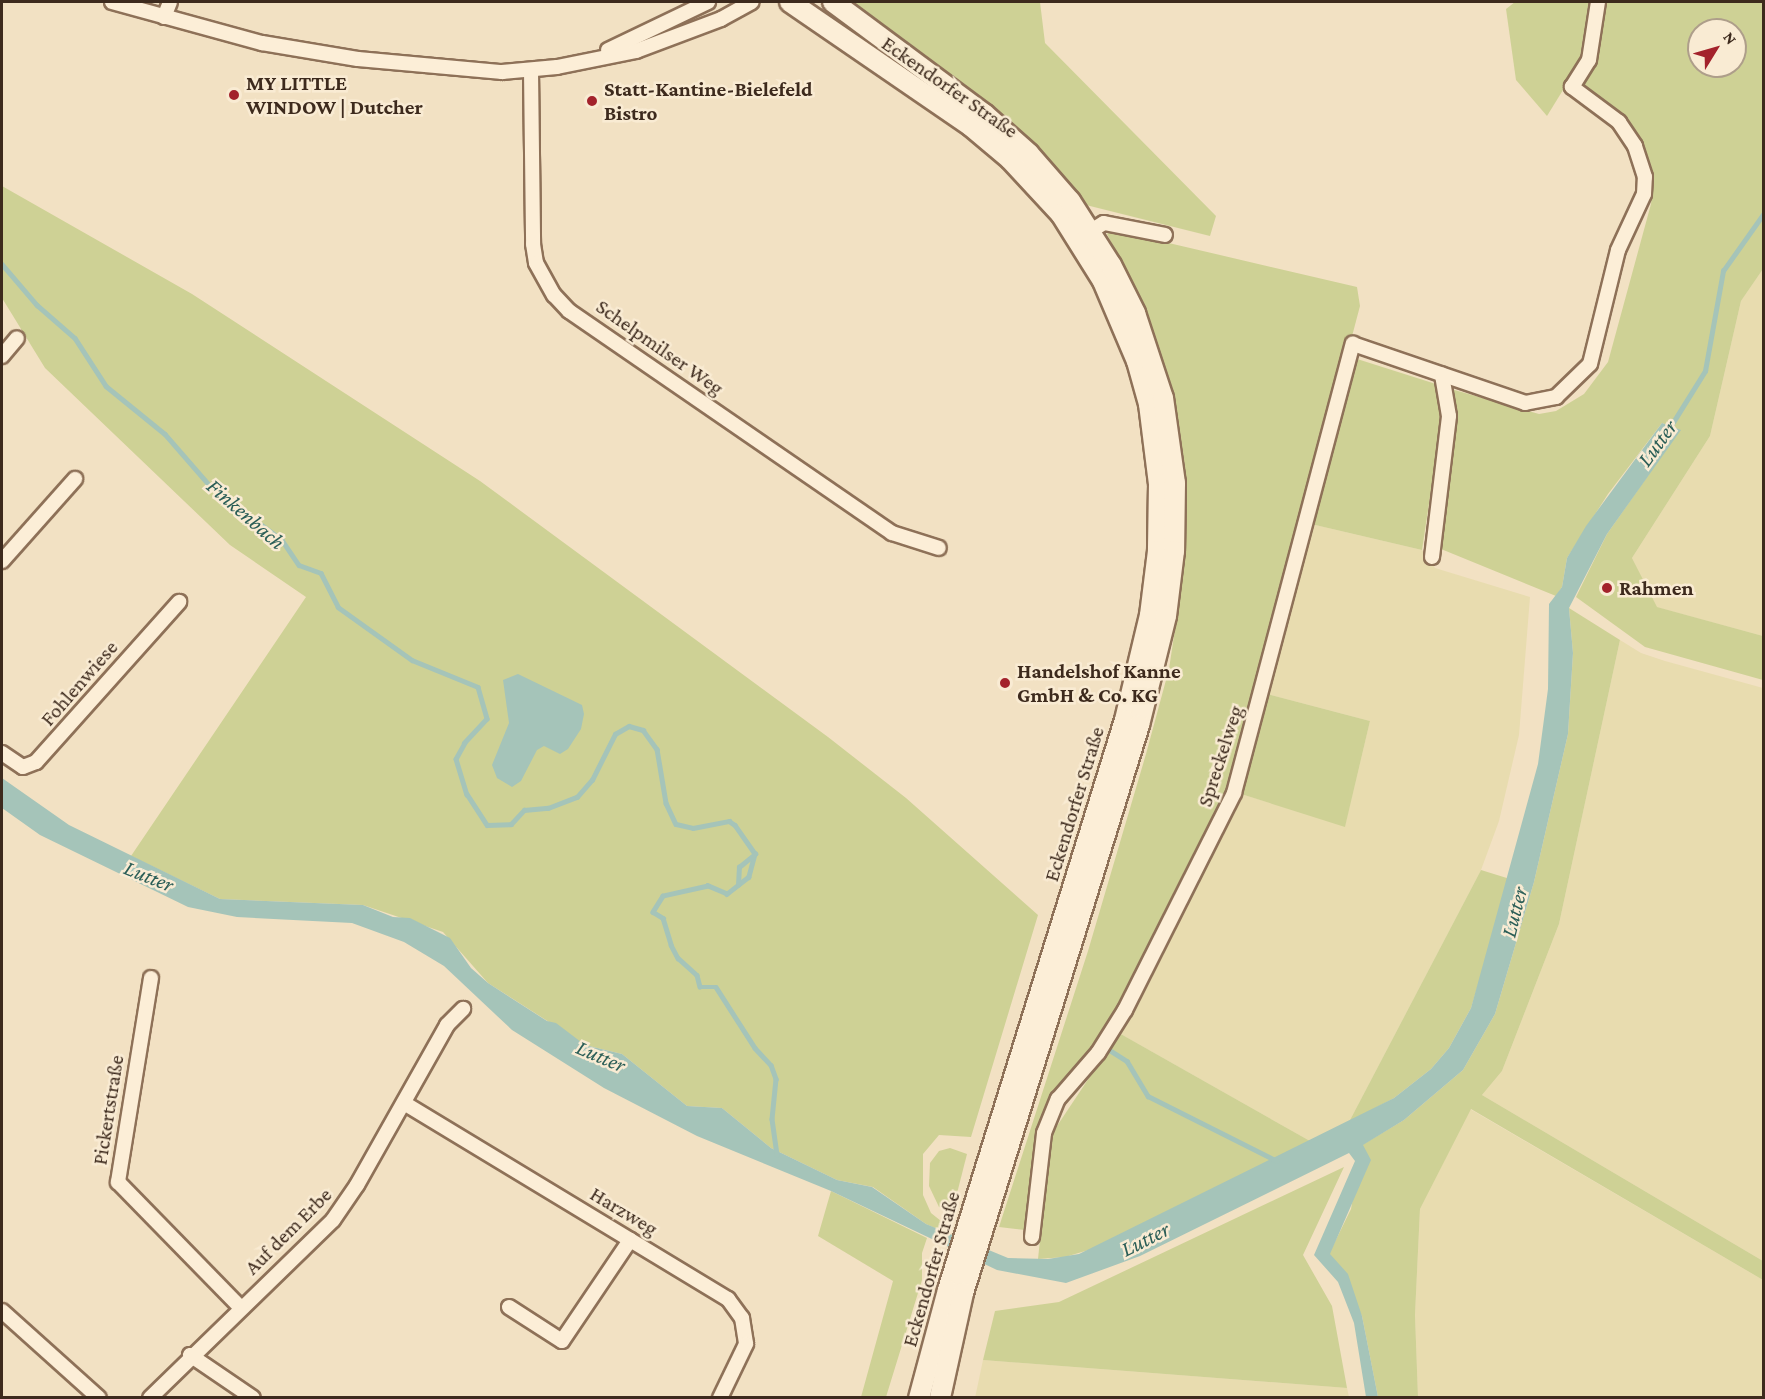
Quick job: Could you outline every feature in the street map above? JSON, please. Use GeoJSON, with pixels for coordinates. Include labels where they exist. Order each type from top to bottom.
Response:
{"type":"FeatureCollection","features":[{"type":"Feature","properties":{"kind":"main road","name":"Eckendorfer Straße"},"geometry":{"type":"LineString","coordinates":[[790,2],[971,126],[1038,187],[1074,233],[1103,281],[1137,361],[1149,404],[1159,484],[1158,551],[1150,615],[1125,720],[956,1292],[919,1398]]}},
{"type":"Feature","properties":{"kind":"main road","name":"Eckendorfer Straße"},"geometry":{"type":"LineString","coordinates":[[833,2],[984,114],[1023,148],[1091,231],[1135,313],[1162,398],[1175,483],[1174,551],[1166,616],[1139,725],[979,1215]]}},
{"type":"Feature","properties":{"kind":"main road","name":"Eckendorfer Straße"},"geometry":{"type":"LineString","coordinates":[[940,1398],[956,1292]]}},
{"type":"Feature","properties":{"kind":"street"},"geometry":{"type":"LineString","coordinates":[[112,2],[262,43],[358,59],[531,71],[636,51],[721,19],[752,2]]}},
{"type":"Feature","properties":{"kind":"street"},"geometry":{"type":"LineString","coordinates":[[164,17],[170,2]]}},
{"type":"Feature","properties":{"kind":"street"},"geometry":{"type":"LineString","coordinates":[[557,67],[628,42],[708,2]]}},
{"type":"Feature","properties":{"kind":"street"},"geometry":{"type":"LineString","coordinates":[[1432,557],[1449,416],[1442,375],[1520,402],[1539,402],[1570,387],[1593,356],[1618,250],[1644,194],[1645,177],[1635,146],[1619,122],[1572,87],[1589,60],[1598,2]]}},
{"type":"Feature","properties":{"kind":"street","name":"Schelpmilser Weg"},"geometry":{"type":"LineString","coordinates":[[531,71],[533,244],[536,263],[554,295],[569,310],[892,533],[939,549]]}},
{"type":"Feature","properties":{"kind":"street"},"geometry":{"type":"LineString","coordinates":[[1091,231],[1104,223],[1165,235]]}},
{"type":"Feature","properties":{"kind":"street"},"geometry":{"type":"LineString","coordinates":[[2,356],[17,338]]}},
{"type":"Feature","properties":{"kind":"street","name":"Spreckelweg"},"geometry":{"type":"LineString","coordinates":[[1032,1238],[1044,1133],[1058,1098],[1098,1053],[1125,1010],[1234,793],[1353,344],[1442,375]]}},
{"type":"Feature","properties":{"kind":"street"},"geometry":{"type":"LineString","coordinates":[[2,561],[75,479]]}},
{"type":"Feature","properties":{"kind":"street","name":"Fohlenwiese"},"geometry":{"type":"LineString","coordinates":[[2,753],[22,767],[36,762],[179,602]]}},
{"type":"Feature","properties":{"kind":"street","name":"Pickertstraße"},"geometry":{"type":"LineString","coordinates":[[151,978],[118,1182],[241,1308]]}},
{"type":"Feature","properties":{"kind":"street","name":"Auf dem Erbe"},"geometry":{"type":"LineString","coordinates":[[150,1398],[190,1355],[333,1220],[404,1103],[447,1025],[463,1010]]}},
{"type":"Feature","properties":{"kind":"street","name":"Harzweg"},"geometry":{"type":"LineString","coordinates":[[404,1103],[720,1293],[739,1312],[746,1344],[720,1398]]}},
{"type":"Feature","properties":{"kind":"street"},"geometry":{"type":"LineString","coordinates":[[509,1307],[562,1341],[630,1240]]}},
{"type":"Feature","properties":{"kind":"street"},"geometry":{"type":"LineString","coordinates":[[2,1311],[99,1398]]}},
{"type":"Feature","properties":{"kind":"street"},"geometry":{"type":"LineString","coordinates":[[190,1355],[253,1398]]}},
{"type":"Feature","properties":{"kind":"shaded area"},"geometry":{"type":"Polygon","coordinates":[[[1763,269],[1763,636],[1656,607],[1632,558],[1710,436],[1741,301],[1763,269]]]}},
{"type":"Feature","properties":{"kind":"shaded area"},"geometry":{"type":"Polygon","coordinates":[[[1311,524],[1422,550],[1435,568],[1530,597],[1519,735],[1499,821],[1481,870],[1349,1122],[1310,1141],[1119,1033],[1238,793],[1345,826],[1370,721],[1267,694],[1311,524]]]}},
{"type":"Feature","properties":{"kind":"shaded area"},"geometry":{"type":"Polygon","coordinates":[[[1620,640],[1641,653],[1763,688],[1763,1261],[1482,1095],[1502,1071],[1559,924],[1620,640]]]}},
{"type":"Feature","properties":{"kind":"shaded area"},"geometry":{"type":"Polygon","coordinates":[[[1470,1109],[1763,1280],[1763,1397],[1418,1398],[1415,1315],[1420,1209],[1470,1109]]]}},
{"type":"Feature","properties":{"kind":"shaded area"},"geometry":{"type":"Polygon","coordinates":[[[983,1360],[1347,1388],[1349,1397],[975,1398],[983,1360]]]}},
{"type":"Feature","properties":{"kind":"green space"},"geometry":{"type":"Polygon","coordinates":[[[854,2],[1040,2],[1045,43],[1216,216],[1210,236],[1082,204],[1024,137],[854,2]]]}},
{"type":"Feature","properties":{"kind":"green space"},"geometry":{"type":"Polygon","coordinates":[[[1515,2],[1589,2],[1579,64],[1547,116],[1516,80],[1506,9],[1515,2]]]}},
{"type":"Feature","properties":{"kind":"green space"},"geometry":{"type":"Polygon","coordinates":[[[1605,2],[1763,2],[1763,269],[1741,301],[1710,436],[1632,558],[1657,607],[1763,636],[1763,680],[1645,647],[1576,597],[1607,534],[1680,430],[1662,423],[1608,494],[1567,558],[1562,587],[1556,596],[1441,549],[1456,410],[1451,389],[1539,414],[1556,411],[1584,394],[1608,362],[1651,204],[1653,181],[1647,154],[1634,129],[1581,86],[1596,61],[1605,2]]]}},
{"type":"Feature","properties":{"kind":"green space"},"geometry":{"type":"Polygon","coordinates":[[[2,186],[192,294],[480,481],[828,737],[906,798],[1038,915],[971,1137],[939,1135],[923,1154],[923,1195],[931,1213],[946,1225],[944,1232],[926,1224],[873,1187],[837,1180],[771,1148],[722,1108],[687,1106],[622,1054],[585,1045],[488,983],[443,932],[363,905],[220,899],[131,856],[306,597],[230,545],[45,368],[2,298],[2,186]]]}},
{"type":"Feature","properties":{"kind":"green space"},"geometry":{"type":"Polygon","coordinates":[[[1113,230],[1357,287],[1360,306],[1234,783],[1130,991],[1093,1047],[1049,1098],[1025,1230],[999,1227],[1088,951],[1146,754],[1169,669],[1180,596],[1186,527],[1185,466],[1174,399],[1148,316],[1107,234],[1113,230]]]}},
{"type":"Feature","properties":{"kind":"green space"},"geometry":{"type":"Polygon","coordinates":[[[1354,358],[1439,385],[1444,404],[1422,550],[1311,524],[1354,358]]]}},
{"type":"Feature","properties":{"kind":"green space"},"geometry":{"type":"Polygon","coordinates":[[[1569,608],[1620,640],[1559,924],[1502,1071],[1482,1095],[1763,1261],[1763,1280],[1471,1109],[1420,1209],[1415,1315],[1418,1397],[1378,1397],[1362,1316],[1329,1254],[1351,1209],[1362,1145],[1404,1120],[1463,1070],[1495,1014],[1534,882],[1568,734],[1573,653],[1569,608]]]}},
{"type":"Feature","properties":{"kind":"green space"},"geometry":{"type":"Polygon","coordinates":[[[1267,694],[1370,721],[1345,827],[1238,793],[1267,694]]]}},
{"type":"Feature","properties":{"kind":"green space"},"geometry":{"type":"Polygon","coordinates":[[[1481,870],[1510,879],[1471,1008],[1449,1048],[1431,1069],[1394,1098],[1349,1122],[1481,870]]]}},
{"type":"Feature","properties":{"kind":"green space"},"geometry":{"type":"Polygon","coordinates":[[[1119,1033],[1310,1141],[1092,1249],[1065,1257],[1038,1259],[1051,1135],[1119,1033]]]}},
{"type":"Feature","properties":{"kind":"green space"},"geometry":{"type":"Polygon","coordinates":[[[950,1148],[967,1154],[952,1213],[939,1207],[929,1186],[930,1163],[939,1151],[950,1148]]]}},
{"type":"Feature","properties":{"kind":"green space"},"geometry":{"type":"Polygon","coordinates":[[[1344,1167],[1303,1255],[1332,1306],[1347,1388],[983,1360],[995,1311],[1059,1302],[1344,1167]]]}},
{"type":"Feature","properties":{"kind":"green space"},"geometry":{"type":"Polygon","coordinates":[[[831,1191],[927,1238],[922,1253],[922,1280],[886,1397],[861,1397],[893,1281],[818,1236],[831,1191]]]}},
{"type":"Feature","properties":{"kind":"water"},"geometry":{"type":"Polygon","coordinates":[[[1662,423],[1681,430],[1607,534],[1569,608],[1573,653],[1568,734],[1534,882],[1495,1014],[1463,1070],[1404,1120],[1363,1145],[1371,1160],[1330,1254],[1348,1274],[1362,1316],[1378,1397],[1366,1397],[1354,1323],[1338,1282],[1314,1255],[1355,1161],[1349,1153],[1140,1256],[1066,1283],[997,1270],[831,1191],[697,1136],[604,1088],[512,1030],[444,966],[404,942],[352,923],[237,917],[188,907],[40,835],[2,808],[2,778],[69,825],[220,899],[363,905],[393,917],[410,918],[450,938],[471,968],[488,983],[547,1021],[556,1023],[585,1045],[622,1054],[687,1106],[722,1108],[771,1148],[837,1180],[872,1187],[926,1224],[1008,1258],[1048,1259],[1079,1254],[1394,1098],[1431,1069],[1449,1048],[1471,1008],[1538,764],[1548,689],[1549,604],[1562,587],[1567,558],[1586,526],[1662,423]]]}},
{"type":"Feature","properties":{"kind":"water"},"geometry":{"type":"Polygon","coordinates":[[[518,674],[582,705],[584,714],[581,729],[568,749],[560,754],[544,746],[537,750],[521,781],[512,787],[497,778],[492,765],[509,723],[503,680],[518,674]]]}},
{"type":"Feature","properties":{"kind":"waterway","name":"Lutter"},"geometry":{"type":"LineString","coordinates":[[1667,432],[1705,371],[1723,271],[1764,213]]}},
{"type":"Feature","properties":{"kind":"waterway","name":"Finkenbach"},"geometry":{"type":"LineString","coordinates":[[2,264],[37,305],[75,338],[106,386],[165,434],[212,488],[282,540],[299,565],[321,573],[338,607],[412,660],[478,687],[487,719],[465,743],[456,759],[467,794],[487,825],[511,824],[524,810],[548,808],[577,797],[592,780],[615,734],[629,726],[643,730],[657,749],[666,803],[676,824],[693,828],[729,821],[735,825],[755,854],[749,877],[727,894],[708,886],[663,896],[653,912],[663,918],[671,945],[678,958],[697,975],[700,987],[716,987],[755,1048],[771,1065],[776,1079],[772,1119],[777,1155]]}},
{"type":"Feature","properties":{"kind":"waterway","name":"Finkenbach"},"geometry":{"type":"LineString","coordinates":[[738,885],[739,867],[755,854]]}},
{"type":"Feature","properties":{"kind":"waterway"},"geometry":{"type":"LineString","coordinates":[[1111,1051],[1127,1061],[1148,1096],[1277,1161]]}},
{"type":"Feature","properties":{"kind":"place","name":"MY LITTLE WINDOW | Dutcher"},"geometry":{"type":"Point","coordinates":[234,95]}},
{"type":"Feature","properties":{"kind":"place","name":"Statt-Kantine-Bielefeld Bistro"},"geometry":{"type":"Point","coordinates":[592,101]}},
{"type":"Feature","properties":{"kind":"place","name":"Rahmen"},"geometry":{"type":"Point","coordinates":[1607,588]}},
{"type":"Feature","properties":{"kind":"place","name":"Handelshof Kanne GmbH & Co. KG"},"geometry":{"type":"Point","coordinates":[1005,683]}}]}
